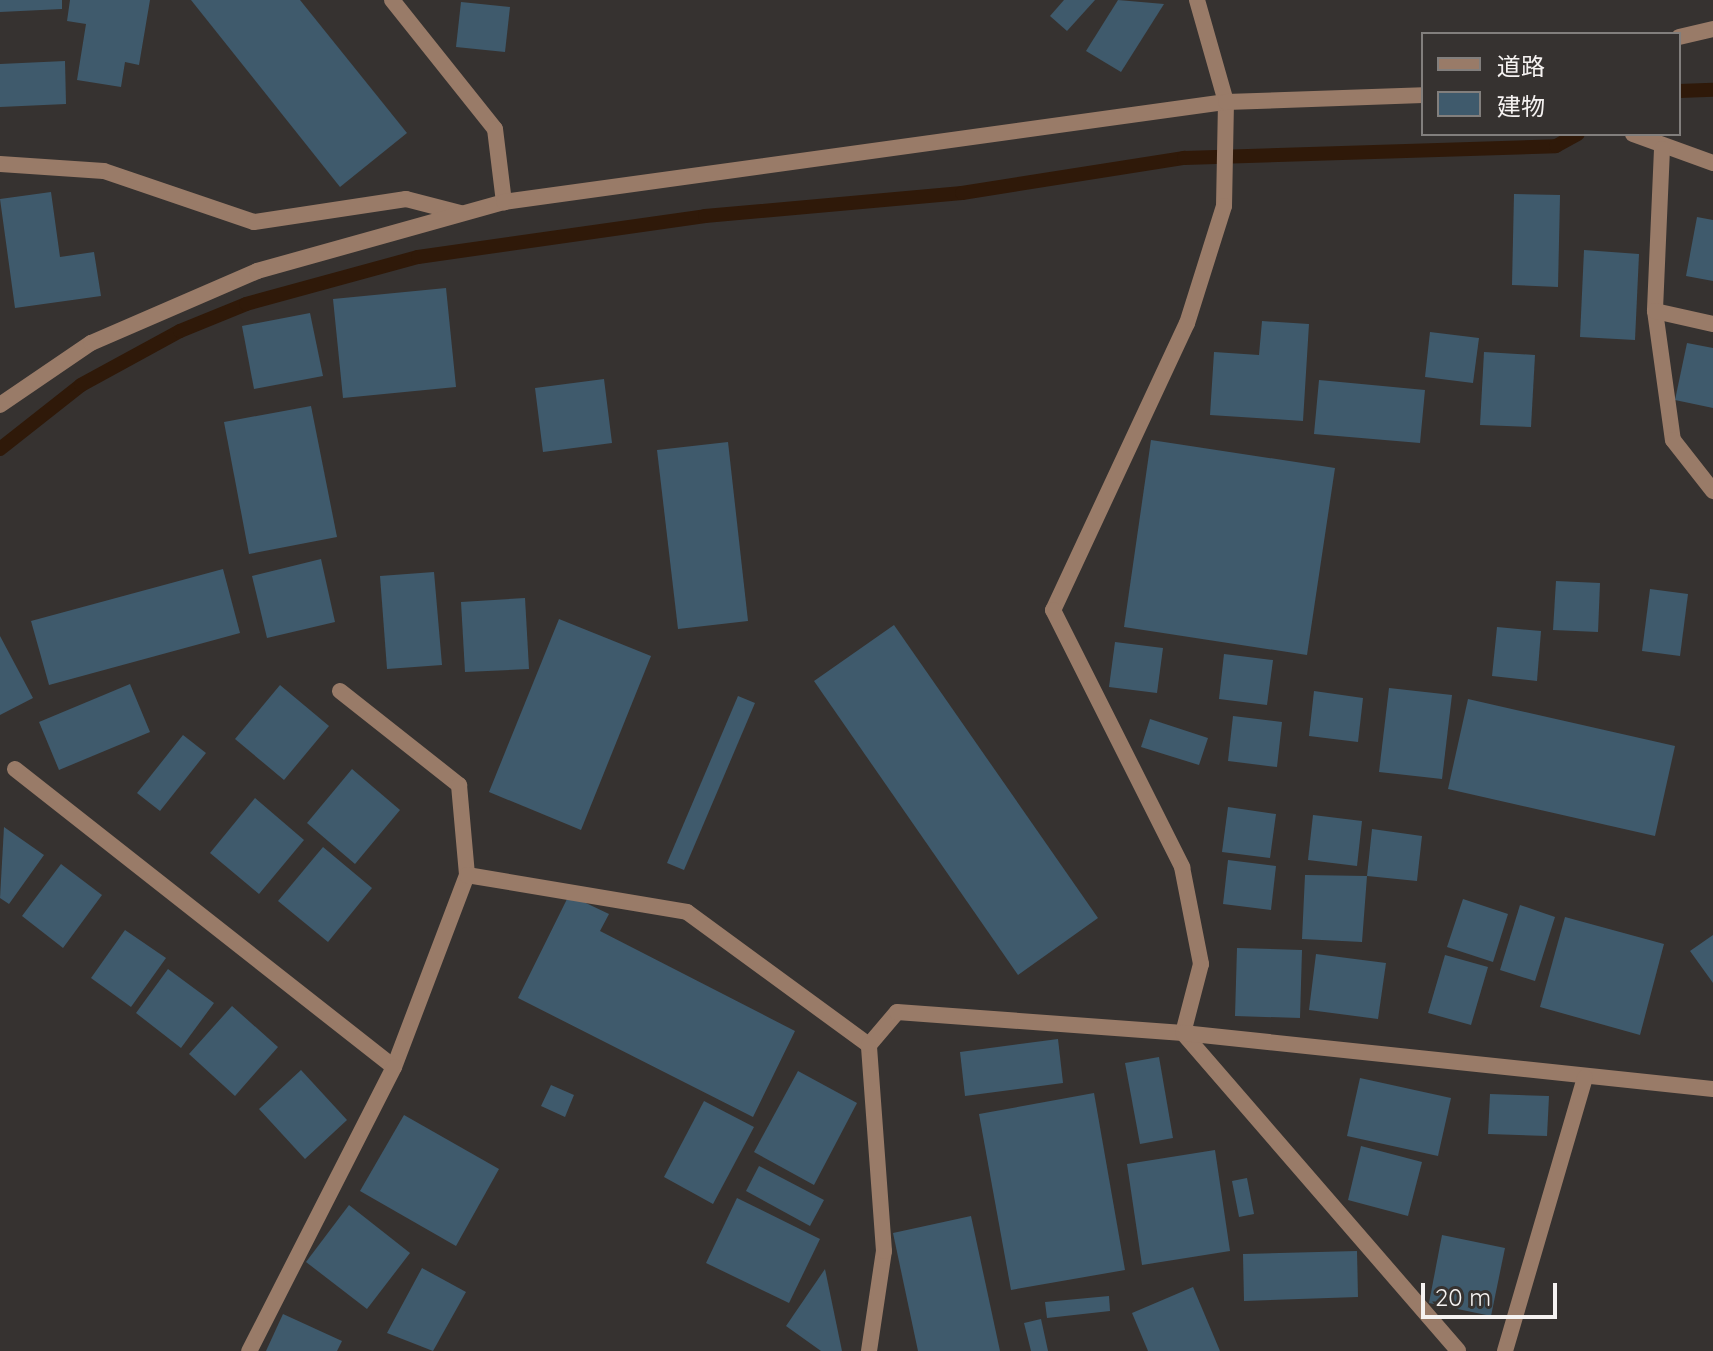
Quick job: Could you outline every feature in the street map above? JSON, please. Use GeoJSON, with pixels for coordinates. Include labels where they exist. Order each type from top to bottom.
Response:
{"type":"FeatureCollection","features":[{"type":"Feature","properties":{"kind":"street"},"geometry":{"type":"LineString","coordinates":[[392,0],[495,129],[504,202]]}},
{"type":"Feature","properties":{"kind":"street"},"geometry":{"type":"LineString","coordinates":[[1183,1033],[1201,964],[1182,867],[1053,610],[1187,323],[1224,206],[1226,102],[1197,0]]}},
{"type":"Feature","properties":{"kind":"street"},"geometry":{"type":"LineString","coordinates":[[1681,37],[1713,29]]}},
{"type":"Feature","properties":{"kind":"street"},"geometry":{"type":"LineString","coordinates":[[0,405],[91,343],[257,271],[504,202],[1226,102],[1421,95]]}},
{"type":"Feature","properties":{"kind":"street"},"geometry":{"type":"LineString","coordinates":[[1637,136],[1662,149],[1713,163]]}},
{"type":"Feature","properties":{"kind":"street"},"geometry":{"type":"LineString","coordinates":[[1662,149],[1655,311],[1673,440],[1713,491]]}},
{"type":"Feature","properties":{"kind":"street"},"geometry":{"type":"LineString","coordinates":[[0,164],[104,171],[254,222],[406,199],[462,214]]}},
{"type":"Feature","properties":{"kind":"street"},"geometry":{"type":"LineString","coordinates":[[1655,311],[1713,324]]}},
{"type":"Feature","properties":{"kind":"street"},"geometry":{"type":"LineString","coordinates":[[249,1351],[394,1067],[467,875],[459,785],[340,691]]}},
{"type":"Feature","properties":{"kind":"street"},"geometry":{"type":"LineString","coordinates":[[15,769],[394,1067]]}},
{"type":"Feature","properties":{"kind":"street"},"geometry":{"type":"LineString","coordinates":[[467,875],[687,912],[869,1045]]}},
{"type":"Feature","properties":{"kind":"street"},"geometry":{"type":"LineString","coordinates":[[869,1351],[884,1251],[869,1045],[897,1012],[1183,1033],[1713,1089]]}},
{"type":"Feature","properties":{"kind":"street"},"geometry":{"type":"LineString","coordinates":[[1183,1033],[1458,1351]]}},
{"type":"Feature","properties":{"kind":"street"},"geometry":{"type":"LineString","coordinates":[[1505,1351],[1585,1077]]}},
{"type":"Feature","properties":{"kind":"building"},"geometry":{"type":"Polygon","coordinates":[[[0,0],[62,0],[62,9],[0,12],[0,0]]]}},
{"type":"Feature","properties":{"kind":"building"},"geometry":{"type":"Polygon","coordinates":[[[70,0],[150,0],[139,65],[125,62],[121,87],[77,80],[86,24],[67,21],[70,0]]]}},
{"type":"Feature","properties":{"kind":"building"},"geometry":{"type":"Polygon","coordinates":[[[191,0],[300,0],[407,133],[340,187],[191,0]]]}},
{"type":"Feature","properties":{"kind":"building"},"geometry":{"type":"Polygon","coordinates":[[[1064,0],[1095,0],[1067,31],[1050,16],[1064,0]]]}},
{"type":"Feature","properties":{"kind":"building"},"geometry":{"type":"Polygon","coordinates":[[[1118,0],[1164,4],[1121,72],[1086,51],[1118,0]]]}},
{"type":"Feature","properties":{"kind":"building"},"geometry":{"type":"Polygon","coordinates":[[[461,2],[510,7],[505,52],[456,47],[461,2]]]}},
{"type":"Feature","properties":{"kind":"building"},"geometry":{"type":"Polygon","coordinates":[[[65,61],[66,104],[0,107],[0,64],[65,61]]]}},
{"type":"Feature","properties":{"kind":"building"},"geometry":{"type":"Polygon","coordinates":[[[51,192],[60,257],[94,252],[101,296],[15,308],[0,199],[51,192]]]}},
{"type":"Feature","properties":{"kind":"building"},"geometry":{"type":"Polygon","coordinates":[[[1514,194],[1560,195],[1558,287],[1512,285],[1514,194]]]}},
{"type":"Feature","properties":{"kind":"building"},"geometry":{"type":"Polygon","coordinates":[[[1697,217],[1713,220],[1713,281],[1686,276],[1697,217]]]}},
{"type":"Feature","properties":{"kind":"building"},"geometry":{"type":"Polygon","coordinates":[[[1584,250],[1639,254],[1635,340],[1580,337],[1584,250]]]}},
{"type":"Feature","properties":{"kind":"building"},"geometry":{"type":"Polygon","coordinates":[[[446,288],[456,387],[343,398],[333,299],[446,288]]]}},
{"type":"Feature","properties":{"kind":"building"},"geometry":{"type":"Polygon","coordinates":[[[310,313],[323,376],[254,389],[242,326],[310,313]]]}},
{"type":"Feature","properties":{"kind":"building"},"geometry":{"type":"Polygon","coordinates":[[[1262,321],[1309,324],[1303,421],[1210,415],[1214,352],[1259,355],[1262,321]]]}},
{"type":"Feature","properties":{"kind":"building"},"geometry":{"type":"Polygon","coordinates":[[[1430,332],[1479,338],[1473,383],[1425,377],[1430,332]]]}},
{"type":"Feature","properties":{"kind":"building"},"geometry":{"type":"Polygon","coordinates":[[[1687,343],[1713,348],[1713,408],[1675,400],[1687,343]]]}},
{"type":"Feature","properties":{"kind":"building"},"geometry":{"type":"Polygon","coordinates":[[[1484,352],[1535,355],[1531,427],[1480,425],[1484,352]]]}},
{"type":"Feature","properties":{"kind":"building"},"geometry":{"type":"Polygon","coordinates":[[[604,379],[612,443],[543,452],[535,388],[604,379]]]}},
{"type":"Feature","properties":{"kind":"building"},"geometry":{"type":"Polygon","coordinates":[[[1319,380],[1425,390],[1420,443],[1314,434],[1319,380]]]}},
{"type":"Feature","properties":{"kind":"building"},"geometry":{"type":"Polygon","coordinates":[[[311,406],[337,537],[249,554],[224,422],[311,406]]]}},
{"type":"Feature","properties":{"kind":"building"},"geometry":{"type":"Polygon","coordinates":[[[1151,440],[1335,468],[1307,655],[1124,627],[1151,440]]]}},
{"type":"Feature","properties":{"kind":"building"},"geometry":{"type":"Polygon","coordinates":[[[728,442],[748,621],[678,629],[657,450],[728,442]]]}},
{"type":"Feature","properties":{"kind":"building"},"geometry":{"type":"Polygon","coordinates":[[[321,559],[335,622],[267,638],[252,576],[321,559]]]}},
{"type":"Feature","properties":{"kind":"building"},"geometry":{"type":"Polygon","coordinates":[[[223,569],[240,633],[49,685],[31,621],[223,569]]]}},
{"type":"Feature","properties":{"kind":"building"},"geometry":{"type":"Polygon","coordinates":[[[434,572],[442,665],[387,669],[380,576],[434,572]]]}},
{"type":"Feature","properties":{"kind":"building"},"geometry":{"type":"Polygon","coordinates":[[[1556,581],[1600,583],[1598,632],[1553,630],[1556,581]]]}},
{"type":"Feature","properties":{"kind":"building"},"geometry":{"type":"Polygon","coordinates":[[[1650,589],[1688,594],[1680,656],[1642,651],[1650,589]]]}},
{"type":"Feature","properties":{"kind":"building"},"geometry":{"type":"Polygon","coordinates":[[[525,598],[529,669],[465,672],[461,602],[525,598]]]}},
{"type":"Feature","properties":{"kind":"building"},"geometry":{"type":"Polygon","coordinates":[[[559,619],[651,656],[581,830],[489,792],[559,619]]]}},
{"type":"Feature","properties":{"kind":"building"},"geometry":{"type":"Polygon","coordinates":[[[894,625],[1098,918],[1018,975],[814,681],[894,625]]]}},
{"type":"Feature","properties":{"kind":"building"},"geometry":{"type":"Polygon","coordinates":[[[1497,627],[1541,631],[1537,681],[1492,676],[1497,627]]]}},
{"type":"Feature","properties":{"kind":"building"},"geometry":{"type":"Polygon","coordinates":[[[0,636],[33,698],[0,715],[0,636]]]}},
{"type":"Feature","properties":{"kind":"building"},"geometry":{"type":"Polygon","coordinates":[[[1115,642],[1163,648],[1157,693],[1109,687],[1115,642]]]}},
{"type":"Feature","properties":{"kind":"building"},"geometry":{"type":"Polygon","coordinates":[[[1224,654],[1273,660],[1267,705],[1219,699],[1224,654]]]}},
{"type":"Feature","properties":{"kind":"building"},"geometry":{"type":"Polygon","coordinates":[[[130,684],[150,732],[59,770],[39,722],[130,684]]]}},
{"type":"Feature","properties":{"kind":"building"},"geometry":{"type":"Polygon","coordinates":[[[280,685],[329,726],[284,780],[235,739],[280,685]]]}},
{"type":"Feature","properties":{"kind":"building"},"geometry":{"type":"Polygon","coordinates":[[[1389,688],[1452,695],[1442,779],[1379,772],[1389,688]]]}},
{"type":"Feature","properties":{"kind":"building"},"geometry":{"type":"Polygon","coordinates":[[[1314,691],[1363,698],[1358,742],[1309,736],[1314,691]]]}},
{"type":"Feature","properties":{"kind":"building"},"geometry":{"type":"Polygon","coordinates":[[[738,696],[755,703],[684,870],[667,863],[738,696]]]}},
{"type":"Feature","properties":{"kind":"building"},"geometry":{"type":"Polygon","coordinates":[[[1468,699],[1675,746],[1655,836],[1448,789],[1468,699]]]}},
{"type":"Feature","properties":{"kind":"building"},"geometry":{"type":"Polygon","coordinates":[[[1233,716],[1282,722],[1277,767],[1228,761],[1233,716]]]}},
{"type":"Feature","properties":{"kind":"building"},"geometry":{"type":"Polygon","coordinates":[[[1150,719],[1208,738],[1199,765],[1141,747],[1150,719]]]}},
{"type":"Feature","properties":{"kind":"building"},"geometry":{"type":"Polygon","coordinates":[[[183,735],[206,753],[160,811],[137,793],[183,735]]]}},
{"type":"Feature","properties":{"kind":"building"},"geometry":{"type":"Polygon","coordinates":[[[352,769],[400,810],[355,864],[307,823],[352,769]]]}},
{"type":"Feature","properties":{"kind":"building"},"geometry":{"type":"Polygon","coordinates":[[[255,798],[304,840],[259,894],[210,853],[255,798]]]}},
{"type":"Feature","properties":{"kind":"building"},"geometry":{"type":"Polygon","coordinates":[[[1228,807],[1276,814],[1270,858],[1222,852],[1228,807]]]}},
{"type":"Feature","properties":{"kind":"building"},"geometry":{"type":"Polygon","coordinates":[[[1313,815],[1362,821],[1357,866],[1308,860],[1313,815]]]}},
{"type":"Feature","properties":{"kind":"building"},"geometry":{"type":"Polygon","coordinates":[[[4,827],[44,855],[9,904],[0,898],[4,827]]]}},
{"type":"Feature","properties":{"kind":"building"},"geometry":{"type":"Polygon","coordinates":[[[1372,829],[1422,836],[1417,881],[1367,876],[1372,829]]]}},
{"type":"Feature","properties":{"kind":"building"},"geometry":{"type":"Polygon","coordinates":[[[323,847],[372,888],[328,942],[278,901],[323,847]]]}},
{"type":"Feature","properties":{"kind":"building"},"geometry":{"type":"Polygon","coordinates":[[[1228,860],[1276,866],[1271,910],[1223,904],[1228,860]]]}},
{"type":"Feature","properties":{"kind":"building"},"geometry":{"type":"Polygon","coordinates":[[[61,864],[102,895],[63,948],[22,916],[61,864]]]}},
{"type":"Feature","properties":{"kind":"building"},"geometry":{"type":"Polygon","coordinates":[[[1305,875],[1367,876],[1362,942],[1302,939],[1305,875]]]}},
{"type":"Feature","properties":{"kind":"building"},"geometry":{"type":"Polygon","coordinates":[[[569,895],[609,914],[600,931],[795,1031],[753,1117],[518,998],[569,895]]]}},
{"type":"Feature","properties":{"kind":"building"},"geometry":{"type":"Polygon","coordinates":[[[1463,899],[1508,914],[1493,962],[1447,947],[1463,899]]]}},
{"type":"Feature","properties":{"kind":"building"},"geometry":{"type":"Polygon","coordinates":[[[1520,905],[1555,917],[1535,981],[1500,970],[1520,905]]]}},
{"type":"Feature","properties":{"kind":"building"},"geometry":{"type":"Polygon","coordinates":[[[1565,917],[1664,944],[1640,1035],[1540,1007],[1565,917]]]}},
{"type":"Feature","properties":{"kind":"building"},"geometry":{"type":"Polygon","coordinates":[[[125,930],[166,958],[131,1007],[91,978],[125,930]]]}},
{"type":"Feature","properties":{"kind":"building"},"geometry":{"type":"Polygon","coordinates":[[[1713,935],[1713,983],[1690,951],[1713,935]]]}},
{"type":"Feature","properties":{"kind":"building"},"geometry":{"type":"Polygon","coordinates":[[[1237,948],[1302,950],[1300,1018],[1235,1016],[1237,948]]]}},
{"type":"Feature","properties":{"kind":"building"},"geometry":{"type":"Polygon","coordinates":[[[1316,954],[1386,963],[1378,1019],[1309,1010],[1316,954]]]}},
{"type":"Feature","properties":{"kind":"building"},"geometry":{"type":"Polygon","coordinates":[[[1445,955],[1488,967],[1471,1025],[1428,1013],[1445,955]]]}},
{"type":"Feature","properties":{"kind":"building"},"geometry":{"type":"Polygon","coordinates":[[[168,969],[214,1003],[181,1048],[136,1013],[168,969]]]}},
{"type":"Feature","properties":{"kind":"building"},"geometry":{"type":"Polygon","coordinates":[[[232,1006],[278,1047],[235,1096],[189,1054],[232,1006]]]}},
{"type":"Feature","properties":{"kind":"building"},"geometry":{"type":"Polygon","coordinates":[[[1058,1039],[1063,1083],[965,1096],[960,1052],[1058,1039]]]}},
{"type":"Feature","properties":{"kind":"building"},"geometry":{"type":"Polygon","coordinates":[[[1159,1057],[1173,1138],[1140,1144],[1125,1063],[1159,1057]]]}},
{"type":"Feature","properties":{"kind":"building"},"geometry":{"type":"Polygon","coordinates":[[[301,1070],[347,1120],[305,1159],[259,1109],[301,1070]]]}},
{"type":"Feature","properties":{"kind":"building"},"geometry":{"type":"Polygon","coordinates":[[[798,1071],[857,1103],[814,1185],[754,1152],[798,1071]]]}},
{"type":"Feature","properties":{"kind":"building"},"geometry":{"type":"Polygon","coordinates":[[[1360,1078],[1451,1098],[1438,1156],[1347,1136],[1360,1078]]]}},
{"type":"Feature","properties":{"kind":"building"},"geometry":{"type":"Polygon","coordinates":[[[551,1085],[574,1095],[565,1117],[541,1106],[551,1085]]]}},
{"type":"Feature","properties":{"kind":"building"},"geometry":{"type":"Polygon","coordinates":[[[1094,1093],[1125,1270],[1011,1290],[979,1114],[1094,1093]]]}},
{"type":"Feature","properties":{"kind":"building"},"geometry":{"type":"Polygon","coordinates":[[[1490,1094],[1549,1096],[1547,1136],[1488,1134],[1490,1094]]]}},
{"type":"Feature","properties":{"kind":"building"},"geometry":{"type":"Polygon","coordinates":[[[704,1101],[754,1127],[713,1204],[664,1177],[704,1101]]]}},
{"type":"Feature","properties":{"kind":"building"},"geometry":{"type":"Polygon","coordinates":[[[404,1115],[499,1169],[456,1246],[360,1191],[404,1115]]]}},
{"type":"Feature","properties":{"kind":"building"},"geometry":{"type":"Polygon","coordinates":[[[1361,1146],[1422,1162],[1408,1216],[1348,1200],[1361,1146]]]}},
{"type":"Feature","properties":{"kind":"building"},"geometry":{"type":"Polygon","coordinates":[[[1215,1150],[1230,1251],[1142,1265],[1127,1164],[1215,1150]]]}},
{"type":"Feature","properties":{"kind":"building"},"geometry":{"type":"Polygon","coordinates":[[[759,1166],[824,1200],[810,1226],[746,1191],[759,1166]]]}},
{"type":"Feature","properties":{"kind":"building"},"geometry":{"type":"Polygon","coordinates":[[[1247,1178],[1254,1214],[1239,1217],[1232,1181],[1247,1178]]]}},
{"type":"Feature","properties":{"kind":"building"},"geometry":{"type":"Polygon","coordinates":[[[737,1198],[820,1239],[789,1303],[706,1263],[737,1198]]]}},
{"type":"Feature","properties":{"kind":"building"},"geometry":{"type":"Polygon","coordinates":[[[349,1205],[410,1253],[367,1309],[306,1262],[349,1205]]]}},
{"type":"Feature","properties":{"kind":"building"},"geometry":{"type":"Polygon","coordinates":[[[971,1216],[1000,1351],[918,1351],[893,1233],[971,1216]]]}},
{"type":"Feature","properties":{"kind":"building"},"geometry":{"type":"Polygon","coordinates":[[[1442,1235],[1505,1248],[1491,1316],[1429,1303],[1442,1235]]]}},
{"type":"Feature","properties":{"kind":"building"},"geometry":{"type":"Polygon","coordinates":[[[1357,1251],[1358,1297],[1244,1301],[1243,1254],[1357,1251]]]}},
{"type":"Feature","properties":{"kind":"building"},"geometry":{"type":"Polygon","coordinates":[[[422,1268],[466,1292],[433,1351],[387,1333],[422,1268]]]}},
{"type":"Feature","properties":{"kind":"building"},"geometry":{"type":"Polygon","coordinates":[[[825,1269],[842,1351],[821,1351],[786,1326],[825,1269]]]}},
{"type":"Feature","properties":{"kind":"building"},"geometry":{"type":"Polygon","coordinates":[[[1193,1287],[1220,1351],[1148,1351],[1132,1313],[1193,1287]]]}},
{"type":"Feature","properties":{"kind":"building"},"geometry":{"type":"Polygon","coordinates":[[[1109,1296],[1110,1311],[1047,1318],[1045,1302],[1109,1296]]]}},
{"type":"Feature","properties":{"kind":"building"},"geometry":{"type":"Polygon","coordinates":[[[283,1314],[342,1341],[337,1351],[266,1351],[283,1314]]]}},
{"type":"Feature","properties":{"kind":"building"},"geometry":{"type":"Polygon","coordinates":[[[1041,1319],[1048,1351],[1031,1351],[1024,1323],[1041,1319]]]}},
{"type":"Feature","properties":{"kind":"waterway"},"geometry":{"type":"LineString","coordinates":[[1681,91],[1713,90]]}},
{"type":"Feature","properties":{"kind":"waterway"},"geometry":{"type":"LineString","coordinates":[[0,449],[81,385],[180,331],[246,304],[418,257],[705,216],[962,193],[1184,158],[1556,146],[1574,136]]}}]}
